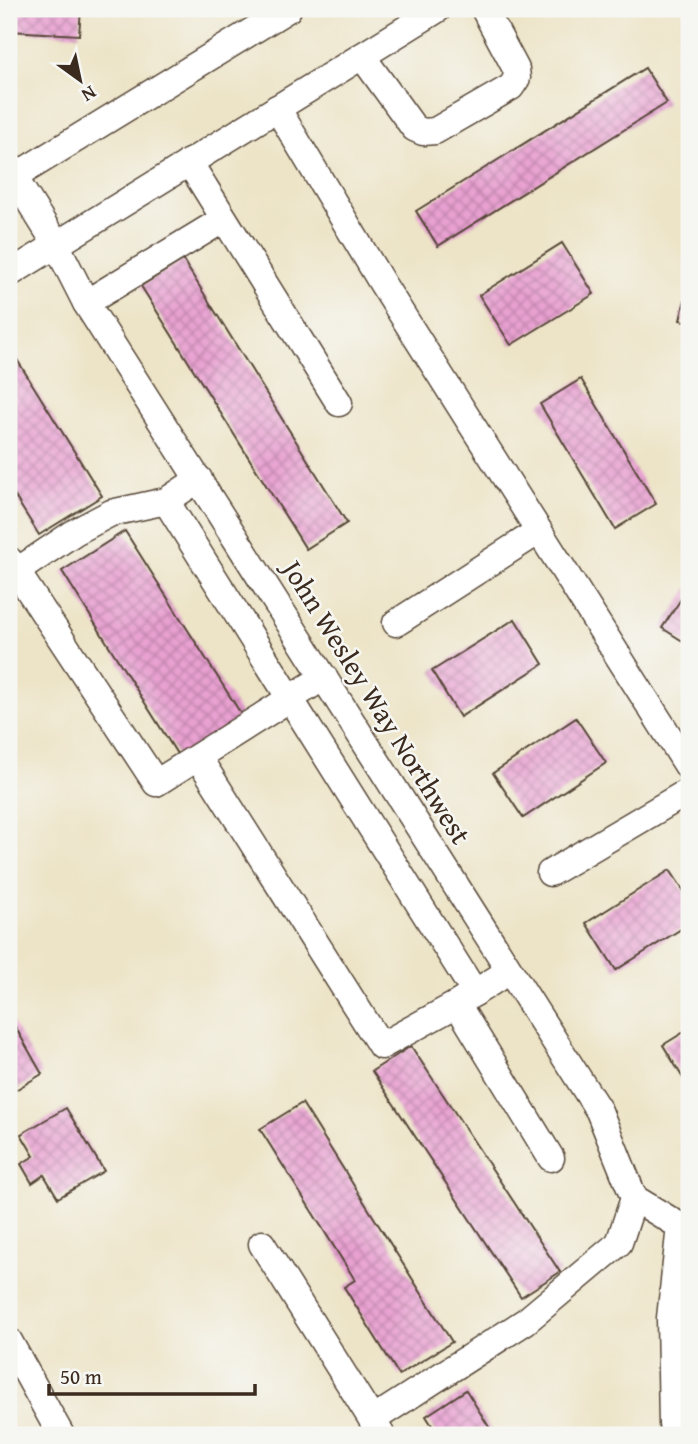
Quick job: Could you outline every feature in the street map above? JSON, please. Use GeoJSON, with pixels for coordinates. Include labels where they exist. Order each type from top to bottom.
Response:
{"type":"FeatureCollection","features":[{"type":"Feature","properties":{"kind":"street"},"geometry":{"type":"LineString","coordinates":[[11,173],[288,9]]}},
{"type":"Feature","properties":{"kind":"street"},"geometry":{"type":"LineString","coordinates":[[9,274],[362,56],[404,17],[438,9]]}},
{"type":"Feature","properties":{"kind":"street"},"geometry":{"type":"LineString","coordinates":[[362,56],[414,128],[423,132],[435,131],[511,87],[516,78],[516,69],[484,9]]}},
{"type":"Feature","properties":{"kind":"street"},"geometry":{"type":"LineString","coordinates":[[277,108],[382,283],[689,768]]}},
{"type":"Feature","properties":{"kind":"street"},"geometry":{"type":"LineString","coordinates":[[189,162],[339,403]]}},
{"type":"Feature","properties":{"kind":"street","name":"John Wesley Way Northwest"},"geometry":{"type":"LineString","coordinates":[[11,173],[56,244],[86,303],[599,1111],[634,1198]]}},
{"type":"Feature","properties":{"kind":"street"},"geometry":{"type":"LineString","coordinates":[[86,303],[224,219]]}},
{"type":"Feature","properties":{"kind":"street"},"geometry":{"type":"LineString","coordinates":[[199,479],[166,501],[111,513],[13,566],[156,783],[324,677]]}},
{"type":"Feature","properties":{"kind":"street"},"geometry":{"type":"LineString","coordinates":[[166,501],[289,700],[466,998],[551,1158]]}},
{"type":"Feature","properties":{"kind":"street"},"geometry":{"type":"LineString","coordinates":[[396,623],[539,531]]}},
{"type":"Feature","properties":{"kind":"street"},"geometry":{"type":"LineString","coordinates":[[198,757],[381,1046],[509,971]]}},
{"type":"Feature","properties":{"kind":"street"},"geometry":{"type":"LineString","coordinates":[[550,873],[689,791]]}},
{"type":"Feature","properties":{"kind":"street"},"geometry":{"type":"LineString","coordinates":[[262,1244],[377,1428],[526,1321],[619,1243],[634,1198],[685,1226],[670,1318],[679,1429]]}},
{"type":"Feature","properties":{"kind":"street"},"geometry":{"type":"LineString","coordinates":[[9,1341],[61,1435]]}},
{"type":"Feature","properties":{"kind":"building"},"geometry":{"type":"Polygon","coordinates":[[[9,9],[81,9],[79,35],[9,31],[9,9]]]}},
{"type":"Feature","properties":{"kind":"building"},"geometry":{"type":"Polygon","coordinates":[[[645,68],[667,103],[438,246],[416,211],[645,68]]]}},
{"type":"Feature","properties":{"kind":"building"},"geometry":{"type":"Polygon","coordinates":[[[562,243],[594,294],[511,345],[479,295],[562,243]]]}},
{"type":"Feature","properties":{"kind":"building"},"geometry":{"type":"Polygon","coordinates":[[[183,260],[347,523],[306,549],[141,286],[183,260]]]}},
{"type":"Feature","properties":{"kind":"building"},"geometry":{"type":"Polygon","coordinates":[[[689,288],[689,322],[680,320],[689,288]]]}},
{"type":"Feature","properties":{"kind":"building"},"geometry":{"type":"Polygon","coordinates":[[[11,350],[102,496],[39,535],[9,487],[11,350]]]}},
{"type":"Feature","properties":{"kind":"building"},"geometry":{"type":"Polygon","coordinates":[[[581,379],[656,504],[615,529],[540,404],[581,379]]]}},
{"type":"Feature","properties":{"kind":"building"},"geometry":{"type":"Polygon","coordinates":[[[125,531],[243,717],[179,757],[62,571],[125,531]]]}},
{"type":"Feature","properties":{"kind":"building"},"geometry":{"type":"Polygon","coordinates":[[[689,587],[689,645],[662,628],[689,587]]]}},
{"type":"Feature","properties":{"kind":"building"},"geometry":{"type":"Polygon","coordinates":[[[515,619],[543,664],[460,717],[432,671],[515,619]]]}},
{"type":"Feature","properties":{"kind":"building"},"geometry":{"type":"Polygon","coordinates":[[[576,718],[606,763],[523,818],[493,773],[576,718]]]}},
{"type":"Feature","properties":{"kind":"building"},"geometry":{"type":"Polygon","coordinates":[[[670,870],[689,899],[689,924],[616,970],[586,923],[670,870]]]}},
{"type":"Feature","properties":{"kind":"building"},"geometry":{"type":"Polygon","coordinates":[[[9,1016],[42,1074],[9,1094],[9,1016]]]}},
{"type":"Feature","properties":{"kind":"building"},"geometry":{"type":"Polygon","coordinates":[[[689,1029],[689,1088],[663,1045],[689,1029]]]}},
{"type":"Feature","properties":{"kind":"building"},"geometry":{"type":"Polygon","coordinates":[[[411,1046],[560,1272],[521,1297],[372,1071],[411,1046]]]}},
{"type":"Feature","properties":{"kind":"building"},"geometry":{"type":"Polygon","coordinates":[[[302,1103],[452,1342],[399,1375],[344,1287],[355,1280],[260,1129],[302,1103]]]}},
{"type":"Feature","properties":{"kind":"building"},"geometry":{"type":"Polygon","coordinates":[[[66,1108],[104,1171],[58,1198],[44,1175],[32,1183],[21,1164],[34,1156],[21,1134],[66,1108]]]}},
{"type":"Feature","properties":{"kind":"building"},"geometry":{"type":"Polygon","coordinates":[[[466,1390],[494,1435],[438,1435],[426,1416],[466,1390]]]}}]}
